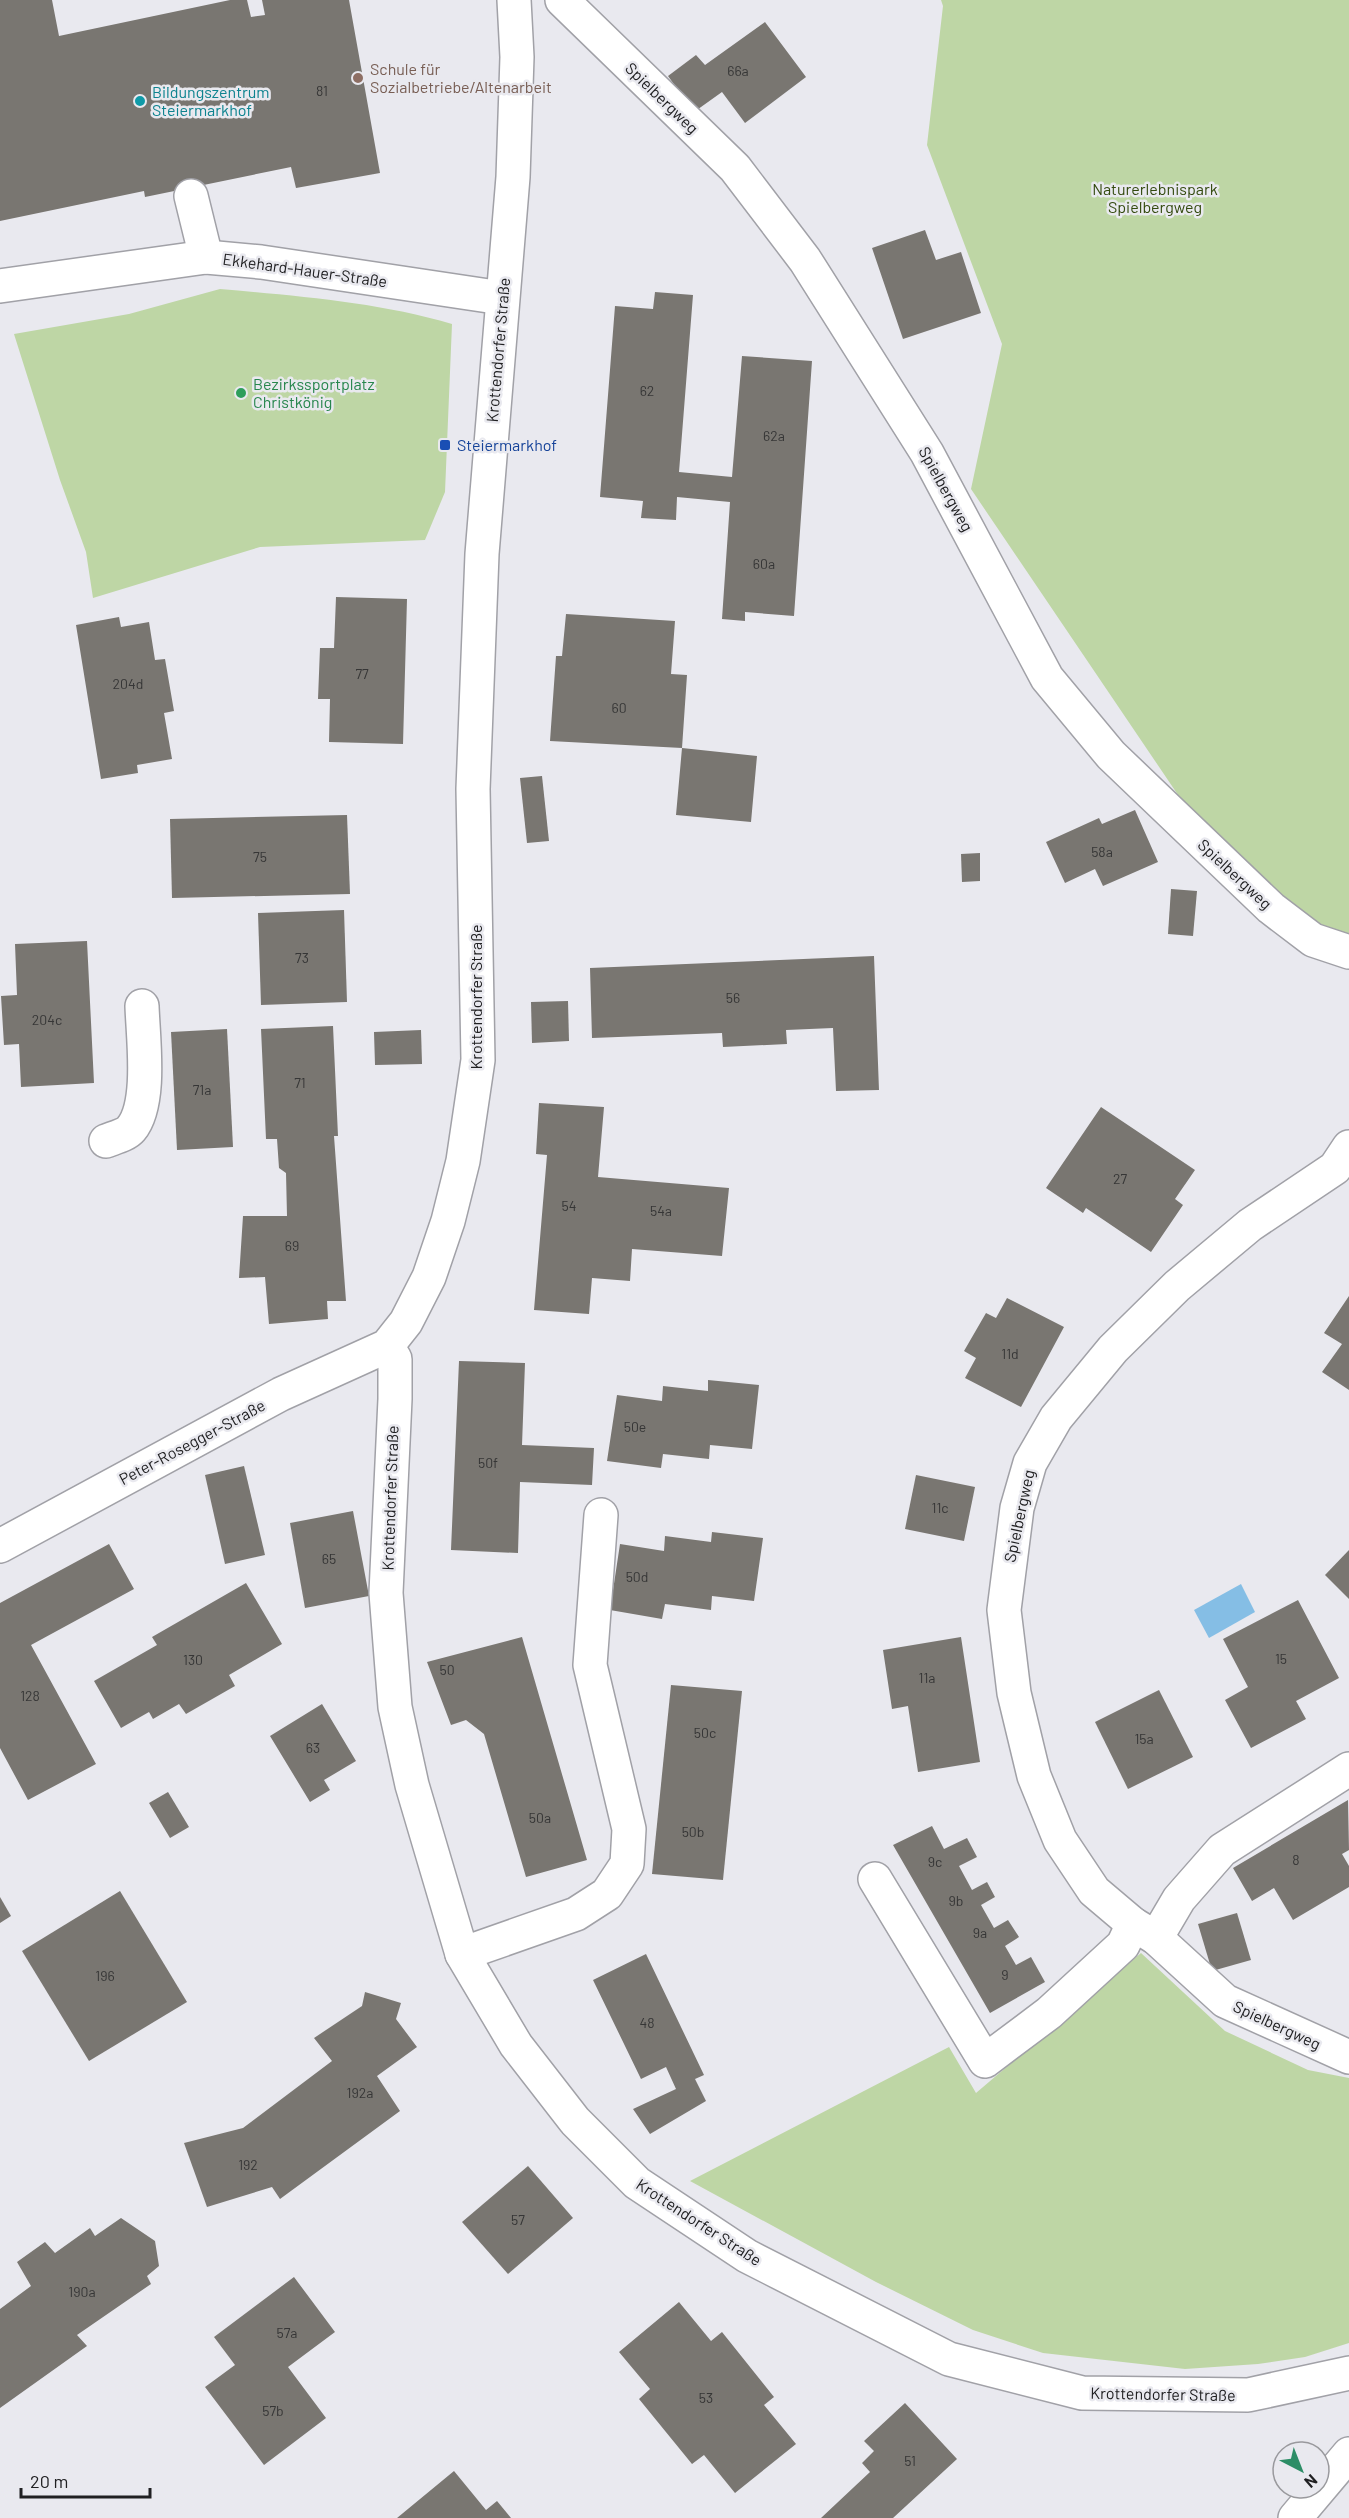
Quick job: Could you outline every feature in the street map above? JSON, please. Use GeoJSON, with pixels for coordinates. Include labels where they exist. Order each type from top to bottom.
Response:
{"type":"FeatureCollection","features":[{"type":"Feature","properties":{"kind":"street","name":"Krottendorfer Straße"},"geometry":{"type":"LineString","coordinates":[[514,0],[517,57],[514,166],[482,554],[473,789],[478,1060],[463,1161],[448,1221],[429,1277],[406,1322],[387,1346],[394,1359],[395,1399],[386,1593],[395,1707],[412,1785],[462,1954],[516,2045],[574,2121],[637,2183],[747,2256],[949,2359],[1083,2393],[1248,2395],[1349,2373]]}},
{"type":"Feature","properties":{"kind":"street","name":"Spielbergweg"},"geometry":{"type":"LineString","coordinates":[[562,0],[735,168],[805,260],[927,453],[1047,678],[1111,755],[1271,908],[1313,940],[1349,952]]}},
{"type":"Feature","properties":{"kind":"street"},"geometry":{"type":"LineString","coordinates":[[191,196],[206,257]]}},
{"type":"Feature","properties":{"kind":"street","name":"Ekkehard-Hauer-Straße"},"geometry":{"type":"LineString","coordinates":[[0,286],[206,257],[261,262],[502,298]]}},
{"type":"Feature","properties":{"kind":"street"},"geometry":{"type":"LineString","coordinates":[[106,1141],[130,1131],[141,1112],[142,1006]]}},
{"type":"Feature","properties":{"kind":"street","name":"Spielbergweg"},"geometry":{"type":"LineString","coordinates":[[1349,1147],[1335,1168],[1250,1225],[1177,1286],[1113,1349],[1056,1418],[1030,1463],[1017,1508],[1004,1610],[1014,1693],[1034,1776],[1060,1840],[1094,1892],[1226,2001],[1349,2056]]}},
{"type":"Feature","properties":{"kind":"street","name":"Peter-Rosegger-Straße"},"geometry":{"type":"LineString","coordinates":[[0,1546],[281,1394],[387,1346]]}},
{"type":"Feature","properties":{"kind":"street"},"geometry":{"type":"LineString","coordinates":[[462,1954],[576,1914],[607,1894],[627,1864],[629,1829],[590,1665],[601,1515]]}},
{"type":"Feature","properties":{"kind":"street"},"geometry":{"type":"LineString","coordinates":[[875,1879],[985,2061],[1049,2013],[1123,1945],[1144,1931],[1179,1899],[1222,1850],[1349,1769]]}},
{"type":"Feature","properties":{"kind":"street"},"geometry":{"type":"LineString","coordinates":[[1295,2518],[1349,2454]]}},
{"type":"Feature","properties":{"kind":"green space","name":"Naturerlebnispark Spielbergweg"},"geometry":{"type":"Polygon","coordinates":[[[941,0],[1349,0],[1349,934],[1278,924],[1241,888],[971,489],[1002,344],[927,145],[943,6],[941,0]]]}},
{"type":"Feature","properties":{"kind":"green space","name":"Bezirkssportplatz Christkönig"},"geometry":{"type":"Polygon","coordinates":[[[220,289],[366,305],[452,324],[445,492],[425,540],[260,547],[93,598],[86,552],[60,480],[14,334],[129,314],[220,289]]]}},
{"type":"Feature","properties":{"kind":"green space"},"geometry":{"type":"Polygon","coordinates":[[[1141,1953],[1225,2031],[1308,2070],[1349,2078],[1349,2343],[1305,2357],[1258,2364],[1185,2369],[1043,2353],[973,2330],[876,2282],[690,2181],[949,2047],[976,2093],[1141,1953]]]}},
{"type":"Feature","properties":{"kind":"water"},"geometry":{"type":"Polygon","coordinates":[[[1241,1584],[1255,1612],[1209,1638],[1194,1610],[1241,1584]]]}},
{"type":"Feature","properties":{"kind":"building","name":"Bildungszentrum Steiermarkhof"},"geometry":{"type":"Polygon","coordinates":[[[0,0],[52,0],[59,36],[230,0],[247,0],[251,17],[265,15],[262,0],[349,0],[380,173],[296,188],[291,167],[145,197],[144,191],[0,221],[0,0]]]}},
{"type":"Feature","properties":{"kind":"building"},"geometry":{"type":"Polygon","coordinates":[[[765,22],[806,77],[745,123],[722,92],[694,112],[668,76],[696,55],[705,65],[765,22]]]}},
{"type":"Feature","properties":{"kind":"building"},"geometry":{"type":"Polygon","coordinates":[[[925,230],[936,260],[961,252],[981,313],[903,339],[872,248],[925,230]]]}},
{"type":"Feature","properties":{"kind":"building"},"geometry":{"type":"Polygon","coordinates":[[[655,292],[693,295],[679,472],[732,477],[742,356],[812,361],[794,616],[745,612],[745,621],[722,619],[730,502],[677,497],[676,520],[641,518],[643,501],[600,497],[615,306],[653,309],[655,292]]]}},
{"type":"Feature","properties":{"kind":"building"},"geometry":{"type":"Polygon","coordinates":[[[336,597],[407,599],[403,744],[329,742],[330,699],[318,699],[320,648],[334,648],[336,597]]]}},
{"type":"Feature","properties":{"kind":"building"},"geometry":{"type":"Polygon","coordinates":[[[566,614],[675,621],[671,674],[687,675],[682,748],[550,741],[556,656],[562,656],[566,614]]]}},
{"type":"Feature","properties":{"kind":"building"},"geometry":{"type":"Polygon","coordinates":[[[119,617],[121,627],[149,622],[155,660],[165,659],[174,711],[164,713],[172,759],[137,765],[138,773],[101,779],[76,625],[119,617]]]}},
{"type":"Feature","properties":{"kind":"building"},"geometry":{"type":"Polygon","coordinates":[[[682,748],[757,756],[751,822],[676,815],[682,748]]]}},
{"type":"Feature","properties":{"kind":"building"},"geometry":{"type":"Polygon","coordinates":[[[542,776],[549,841],[527,843],[520,778],[542,776]]]}},
{"type":"Feature","properties":{"kind":"building"},"geometry":{"type":"Polygon","coordinates":[[[1135,810],[1158,862],[1103,886],[1095,869],[1065,883],[1046,842],[1099,818],[1102,824],[1135,810]]]}},
{"type":"Feature","properties":{"kind":"building"},"geometry":{"type":"Polygon","coordinates":[[[347,815],[350,894],[172,898],[170,819],[347,815]]]}},
{"type":"Feature","properties":{"kind":"building"},"geometry":{"type":"Polygon","coordinates":[[[980,853],[980,881],[962,882],[961,854],[980,853]]]}},
{"type":"Feature","properties":{"kind":"building"},"geometry":{"type":"Polygon","coordinates":[[[1171,889],[1197,891],[1193,936],[1168,934],[1171,889]]]}},
{"type":"Feature","properties":{"kind":"building"},"geometry":{"type":"Polygon","coordinates":[[[344,910],[347,1002],[261,1005],[258,913],[344,910]]]}},
{"type":"Feature","properties":{"kind":"building"},"geometry":{"type":"Polygon","coordinates":[[[87,941],[94,1083],[21,1087],[19,1044],[4,1045],[1,996],[17,995],[15,944],[87,941]]]}},
{"type":"Feature","properties":{"kind":"building"},"geometry":{"type":"Polygon","coordinates":[[[874,956],[879,1090],[836,1091],[833,1028],[786,1030],[787,1044],[723,1047],[722,1033],[592,1038],[590,968],[874,956]]]}},
{"type":"Feature","properties":{"kind":"building"},"geometry":{"type":"Polygon","coordinates":[[[568,1001],[569,1041],[532,1043],[531,1002],[568,1001]]]}},
{"type":"Feature","properties":{"kind":"building"},"geometry":{"type":"Polygon","coordinates":[[[333,1026],[338,1136],[334,1136],[346,1301],[327,1301],[328,1319],[269,1324],[265,1277],[239,1278],[243,1216],[287,1216],[286,1173],[279,1168],[277,1139],[266,1139],[261,1029],[333,1026]]]}},
{"type":"Feature","properties":{"kind":"building"},"geometry":{"type":"Polygon","coordinates":[[[227,1029],[233,1147],[177,1150],[171,1032],[227,1029]]]}},
{"type":"Feature","properties":{"kind":"building"},"geometry":{"type":"Polygon","coordinates":[[[421,1030],[422,1064],[375,1065],[374,1032],[421,1030]]]}},
{"type":"Feature","properties":{"kind":"building"},"geometry":{"type":"Polygon","coordinates":[[[539,1103],[604,1107],[598,1177],[729,1188],[722,1256],[632,1249],[630,1281],[592,1278],[589,1314],[534,1310],[547,1155],[536,1154],[539,1103]]]}},
{"type":"Feature","properties":{"kind":"building"},"geometry":{"type":"Polygon","coordinates":[[[1101,1107],[1195,1170],[1175,1199],[1183,1205],[1151,1252],[1086,1208],[1083,1213],[1046,1188],[1101,1107]]]}},
{"type":"Feature","properties":{"kind":"building"},"geometry":{"type":"Polygon","coordinates":[[[1349,1296],[1349,1390],[1322,1372],[1342,1344],[1324,1333],[1349,1296]]]}},
{"type":"Feature","properties":{"kind":"building"},"geometry":{"type":"Polygon","coordinates":[[[1007,1298],[1064,1327],[1021,1407],[965,1378],[976,1358],[964,1351],[986,1313],[996,1318],[1007,1298]]]}},
{"type":"Feature","properties":{"kind":"building"},"geometry":{"type":"Polygon","coordinates":[[[459,1361],[525,1363],[522,1445],[594,1448],[592,1485],[520,1482],[518,1553],[451,1550],[459,1361]]]}},
{"type":"Feature","properties":{"kind":"building"},"geometry":{"type":"Polygon","coordinates":[[[708,1380],[759,1385],[752,1449],[710,1445],[709,1459],[663,1454],[661,1468],[607,1461],[617,1395],[662,1401],[663,1386],[708,1391],[708,1380]]]}},
{"type":"Feature","properties":{"kind":"building"},"geometry":{"type":"Polygon","coordinates":[[[244,1466],[265,1555],[225,1564],[205,1475],[244,1466]]]}},
{"type":"Feature","properties":{"kind":"building"},"geometry":{"type":"Polygon","coordinates":[[[916,1475],[975,1487],[964,1541],[905,1529],[916,1475]]]}},
{"type":"Feature","properties":{"kind":"building"},"geometry":{"type":"Polygon","coordinates":[[[353,1511],[369,1596],[305,1608],[290,1523],[353,1511]]]}},
{"type":"Feature","properties":{"kind":"building"},"geometry":{"type":"Polygon","coordinates":[[[712,1532],[763,1538],[754,1601],[712,1596],[711,1610],[665,1604],[662,1619],[610,1610],[620,1544],[664,1551],[665,1536],[711,1542],[712,1532]]]}},
{"type":"Feature","properties":{"kind":"building"},"geometry":{"type":"Polygon","coordinates":[[[109,1544],[134,1589],[31,1645],[96,1764],[28,1800],[0,1748],[0,1603],[109,1544]]]}},
{"type":"Feature","properties":{"kind":"building"},"geometry":{"type":"Polygon","coordinates":[[[1349,1550],[1349,1599],[1325,1575],[1349,1550]]]}},
{"type":"Feature","properties":{"kind":"building"},"geometry":{"type":"Polygon","coordinates":[[[246,1583],[282,1644],[229,1675],[235,1686],[186,1714],[179,1704],[153,1719],[149,1712],[121,1728],[94,1681],[157,1645],[152,1637],[246,1583]]]}},
{"type":"Feature","properties":{"kind":"building"},"geometry":{"type":"Polygon","coordinates":[[[1298,1600],[1339,1678],[1296,1701],[1306,1719],[1251,1748],[1225,1700],[1248,1687],[1223,1639],[1298,1600]]]}},
{"type":"Feature","properties":{"kind":"building"},"geometry":{"type":"Polygon","coordinates":[[[522,1637],[587,1860],[526,1877],[484,1734],[466,1720],[451,1725],[427,1662],[522,1637]]]}},
{"type":"Feature","properties":{"kind":"building"},"geometry":{"type":"Polygon","coordinates":[[[961,1637],[980,1762],[918,1772],[908,1706],[892,1709],[883,1650],[961,1637]]]}},
{"type":"Feature","properties":{"kind":"building"},"geometry":{"type":"Polygon","coordinates":[[[671,1685],[742,1691],[723,1880],[652,1874],[671,1685]]]}},
{"type":"Feature","properties":{"kind":"building"},"geometry":{"type":"Polygon","coordinates":[[[1159,1690],[1193,1757],[1128,1789],[1095,1722],[1159,1690]]]}},
{"type":"Feature","properties":{"kind":"building"},"geometry":{"type":"Polygon","coordinates":[[[322,1704],[356,1761],[324,1780],[330,1790],[310,1802],[270,1736],[322,1704]]]}},
{"type":"Feature","properties":{"kind":"building"},"geometry":{"type":"Polygon","coordinates":[[[168,1792],[189,1827],[170,1838],[149,1803],[168,1792]]]}},
{"type":"Feature","properties":{"kind":"building"},"geometry":{"type":"Polygon","coordinates":[[[1348,1800],[1349,1850],[1342,1854],[1349,1866],[1349,1887],[1293,1920],[1274,1888],[1252,1901],[1233,1868],[1348,1800]]]}},
{"type":"Feature","properties":{"kind":"building"},"geometry":{"type":"Polygon","coordinates":[[[932,1826],[944,1849],[967,1838],[977,1857],[959,1866],[972,1890],[987,1882],[995,1897],[981,1905],[994,1928],[1008,1920],[1019,1937],[1005,1946],[1016,1965],[1031,1957],[1045,1982],[990,2013],[893,1845],[932,1826]]]}},
{"type":"Feature","properties":{"kind":"building"},"geometry":{"type":"Polygon","coordinates":[[[120,1891],[187,2002],[89,2061],[22,1951],[120,1891]]]}},
{"type":"Feature","properties":{"kind":"building"},"geometry":{"type":"Polygon","coordinates":[[[0,1897],[11,1916],[0,1923],[0,1897]]]}},
{"type":"Feature","properties":{"kind":"building"},"geometry":{"type":"Polygon","coordinates":[[[1237,1913],[1251,1960],[1212,1971],[1198,1924],[1237,1913]]]}},
{"type":"Feature","properties":{"kind":"building"},"geometry":{"type":"Polygon","coordinates":[[[646,1954],[704,2075],[695,2079],[706,2101],[650,2134],[633,2109],[676,2089],[666,2067],[641,2079],[593,1980],[646,1954]]]}},
{"type":"Feature","properties":{"kind":"building"},"geometry":{"type":"Polygon","coordinates":[[[365,1992],[401,2003],[396,2019],[417,2047],[377,2076],[400,2111],[280,2199],[272,2187],[207,2207],[184,2143],[243,2128],[332,2061],[314,2038],[362,2006],[365,1992]]]}},
{"type":"Feature","properties":{"kind":"building"},"geometry":{"type":"Polygon","coordinates":[[[528,2166],[573,2218],[508,2274],[462,2222],[528,2166]]]}},
{"type":"Feature","properties":{"kind":"building"},"geometry":{"type":"Polygon","coordinates":[[[121,2218],[155,2241],[159,2266],[147,2276],[151,2284],[77,2335],[87,2346],[0,2408],[0,2309],[31,2286],[17,2262],[45,2242],[55,2253],[90,2228],[95,2236],[121,2218]]]}},
{"type":"Feature","properties":{"kind":"building"},"geometry":{"type":"Polygon","coordinates":[[[294,2277],[335,2332],[288,2367],[326,2418],[264,2465],[205,2387],[235,2365],[214,2337],[294,2277]]]}},
{"type":"Feature","properties":{"kind":"building"},"geometry":{"type":"Polygon","coordinates":[[[679,2302],[711,2341],[722,2332],[774,2397],[764,2405],[796,2444],[735,2493],[704,2455],[692,2464],[639,2399],[650,2389],[619,2352],[679,2302]]]}},
{"type":"Feature","properties":{"kind":"building"},"geometry":{"type":"Polygon","coordinates":[[[905,2403],[957,2459],[893,2518],[821,2518],[870,2472],[862,2463],[874,2451],[864,2441],[905,2403]]]}},
{"type":"Feature","properties":{"kind":"building"},"geometry":{"type":"Polygon","coordinates":[[[454,2471],[486,2510],[497,2501],[511,2518],[397,2518],[454,2471]]]}},
{"type":"Feature","properties":{"kind":"place","name":"Schule für Sozialbetriebe/Altenarbeit"},"geometry":{"type":"Point","coordinates":[358,78]}},
{"type":"Feature","properties":{"kind":"place","name":"Bildungszentrum Steiermarkhof"},"geometry":{"type":"Point","coordinates":[140,101]}},
{"type":"Feature","properties":{"kind":"place","name":"Bezirkssportplatz Christkönig"},"geometry":{"type":"Point","coordinates":[241,393]}},
{"type":"Feature","properties":{"kind":"place","name":"Steiermarkhof"},"geometry":{"type":"Point","coordinates":[445,445]}}]}
